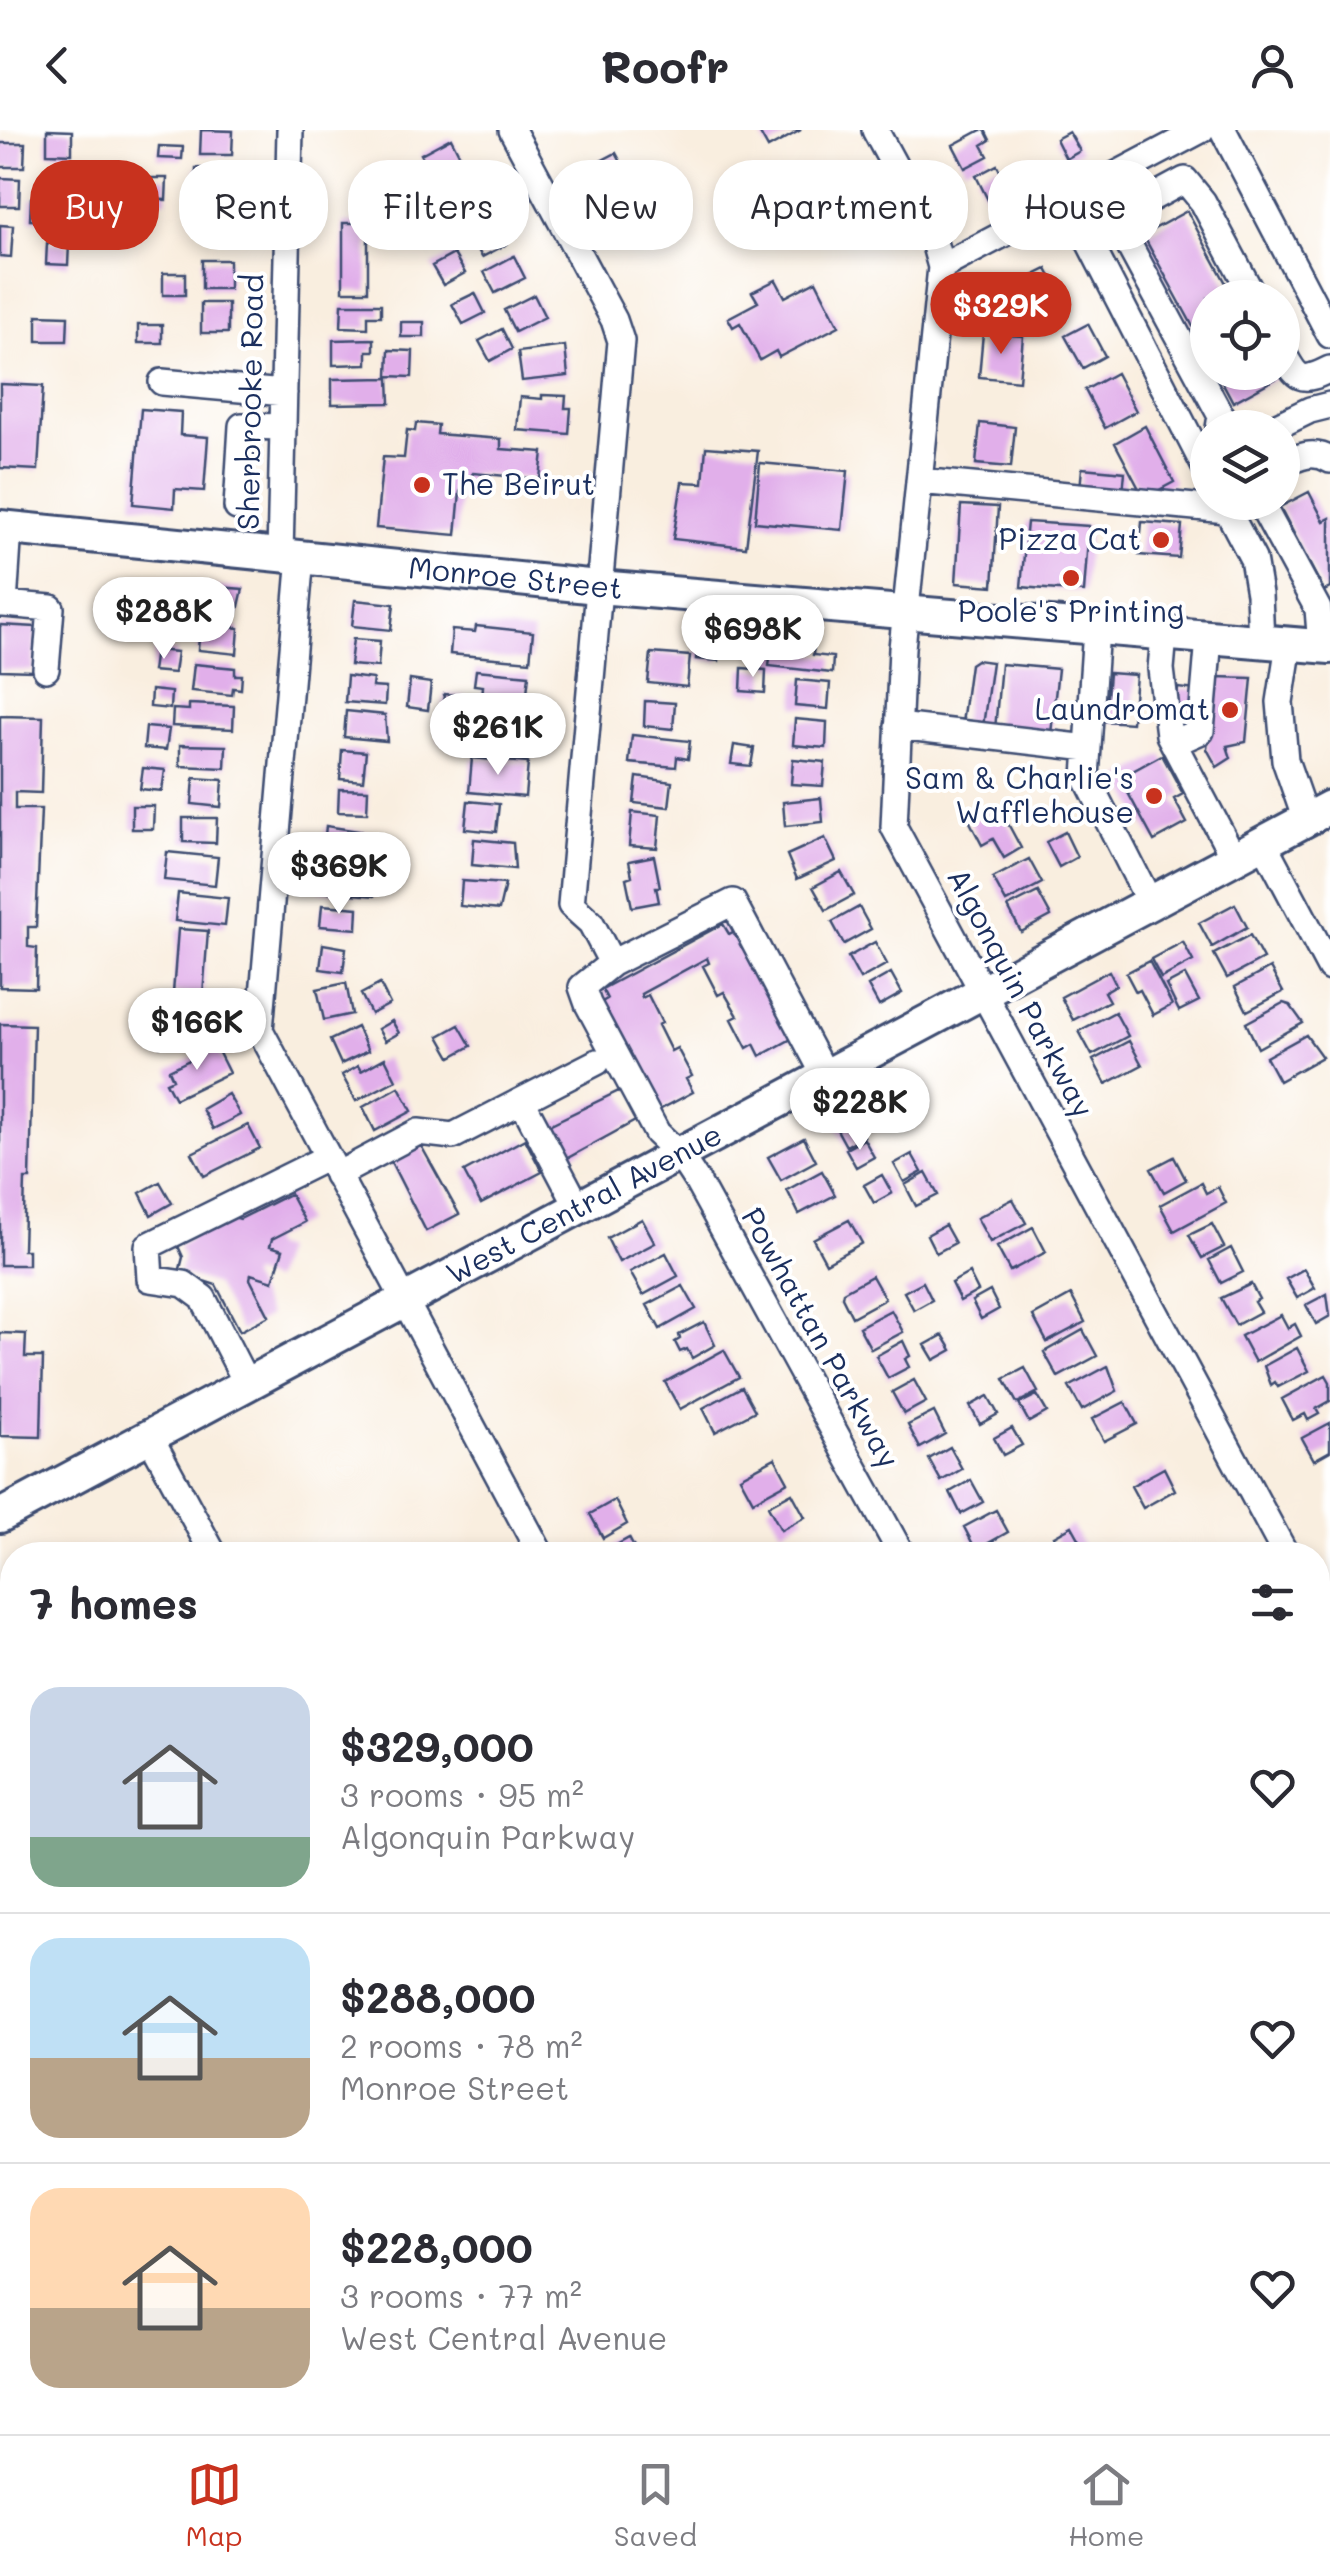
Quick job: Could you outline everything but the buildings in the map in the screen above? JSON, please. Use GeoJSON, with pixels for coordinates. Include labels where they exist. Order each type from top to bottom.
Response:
{"type":"FeatureCollection","features":[{"type":"Feature","properties":{"kind":"main road","name":"Monroe Street"},"geometry":{"type":"LineString","coordinates":[[5,528],[598,587],[1300,645]]}},
{"type":"Feature","properties":{"kind":"main road","name":"West Central Avenue"},"geometry":{"type":"LineString","coordinates":[[0,1516],[1248,850],[1322,817]]}},
{"type":"Feature","properties":{"kind":"street","name":"Sherbrooke Road"},"geometry":{"type":"LineString","coordinates":[[290,130],[283,427],[290,555],[260,1030],[535,1542]]}},
{"type":"Feature","properties":{"kind":"street"},"geometry":{"type":"LineString","coordinates":[[512,130],[614,320],[620,341],[571,905],[592,923],[612,963],[733,902],[825,1076]]}},
{"type":"Feature","properties":{"kind":"street","name":"Algonquin Parkway"},"geometry":{"type":"LineString","coordinates":[[876,130],[932,235],[941,267],[906,614],[894,827],[1279,1542]]}},
{"type":"Feature","properties":{"kind":"street"},"geometry":{"type":"LineString","coordinates":[[1144,160],[1201,130]]}},
{"type":"Feature","properties":{"kind":"street"},"geometry":{"type":"LineString","coordinates":[[1223,130],[1330,336]]}},
{"type":"Feature","properties":{"kind":"street"},"geometry":{"type":"LineString","coordinates":[[1167,148],[1185,180],[1204,202],[1245,280]]}},
{"type":"Feature","properties":{"kind":"street"},"geometry":{"type":"LineString","coordinates":[[1162,192],[1185,180]]}},
{"type":"Feature","properties":{"kind":"street"},"geometry":{"type":"LineString","coordinates":[[941,267],[988,242]]}},
{"type":"Feature","properties":{"kind":"street"},"geometry":{"type":"LineString","coordinates":[[1096,250],[1190,421]]}},
{"type":"Feature","properties":{"kind":"street"},"geometry":{"type":"LineString","coordinates":[[1132,250],[1218,410]]}},
{"type":"Feature","properties":{"kind":"street"},"geometry":{"type":"LineString","coordinates":[[1300,377],[1311,379],[1330,369]]}},
{"type":"Feature","properties":{"kind":"street"},"geometry":{"type":"LineString","coordinates":[[162,382],[284,393]]}},
{"type":"Feature","properties":{"kind":"street"},"geometry":{"type":"LineString","coordinates":[[1300,415],[1330,405]]}},
{"type":"Feature","properties":{"kind":"street"},"geometry":{"type":"LineString","coordinates":[[237,506],[242,426],[283,427]]}},
{"type":"Feature","properties":{"kind":"street"},"geometry":{"type":"LineString","coordinates":[[1300,456],[1316,454],[1330,460]]}},
{"type":"Feature","properties":{"kind":"street"},"geometry":{"type":"LineString","coordinates":[[919,481],[1190,503]]}},
{"type":"Feature","properties":{"kind":"street"},"geometry":{"type":"LineString","coordinates":[[1232,520],[1253,559],[1259,594],[1300,645]]}},
{"type":"Feature","properties":{"kind":"street"},"geometry":{"type":"LineString","coordinates":[[1270,520],[1318,609],[1300,645],[1280,702],[1285,760],[1322,817]]}},
{"type":"Feature","properties":{"kind":"street"},"geometry":{"type":"LineString","coordinates":[[5,528],[2,604],[51,608],[46,669]]}},
{"type":"Feature","properties":{"kind":"street"},"geometry":{"type":"LineString","coordinates":[[1096,629],[1086,777],[1150,903]]}},
{"type":"Feature","properties":{"kind":"street"},"geometry":{"type":"LineString","coordinates":[[1164,635],[1166,721],[1174,744],[1330,968]]}},
{"type":"Feature","properties":{"kind":"street"},"geometry":{"type":"LineString","coordinates":[[1174,744],[1202,731],[1208,638]]}},
{"type":"Feature","properties":{"kind":"street"},"geometry":{"type":"LineString","coordinates":[[898,726],[1088,748]]}},
{"type":"Feature","properties":{"kind":"street","name":"Powhattan Parkway"},"geometry":{"type":"LineString","coordinates":[[612,963],[582,987],[616,1059],[657,1133],[698,1183],[895,1542]]}},
{"type":"Feature","properties":{"kind":"street"},"geometry":{"type":"LineString","coordinates":[[247,1384],[203,1298],[184,1284],[150,1279],[148,1246],[418,1132],[453,1136],[597,1062]]}},
{"type":"Feature","properties":{"kind":"street"},"geometry":{"type":"LineString","coordinates":[[522,1101],[578,1207]]}},
{"type":"Feature","properties":{"kind":"street"},"geometry":{"type":"LineString","coordinates":[[149,1435],[207,1542]]}},
{"type":"Feature","properties":{"kind":"place","name":"The Beirut"},"geometry":{"type":"Point","coordinates":[422,485]}},
{"type":"Feature","properties":{"kind":"place","name":"Pizza Cat"},"geometry":{"type":"Point","coordinates":[1161,540]}},
{"type":"Feature","properties":{"kind":"place","name":"Poole's Printing"},"geometry":{"type":"Point","coordinates":[1071,578]}},
{"type":"Feature","properties":{"kind":"place","name":"Laundromat"},"geometry":{"type":"Point","coordinates":[1230,710]}},
{"type":"Feature","properties":{"kind":"place","name":"Sam & Charlie's Wafflehouse"},"geometry":{"type":"Point","coordinates":[1154,796]}}]}
